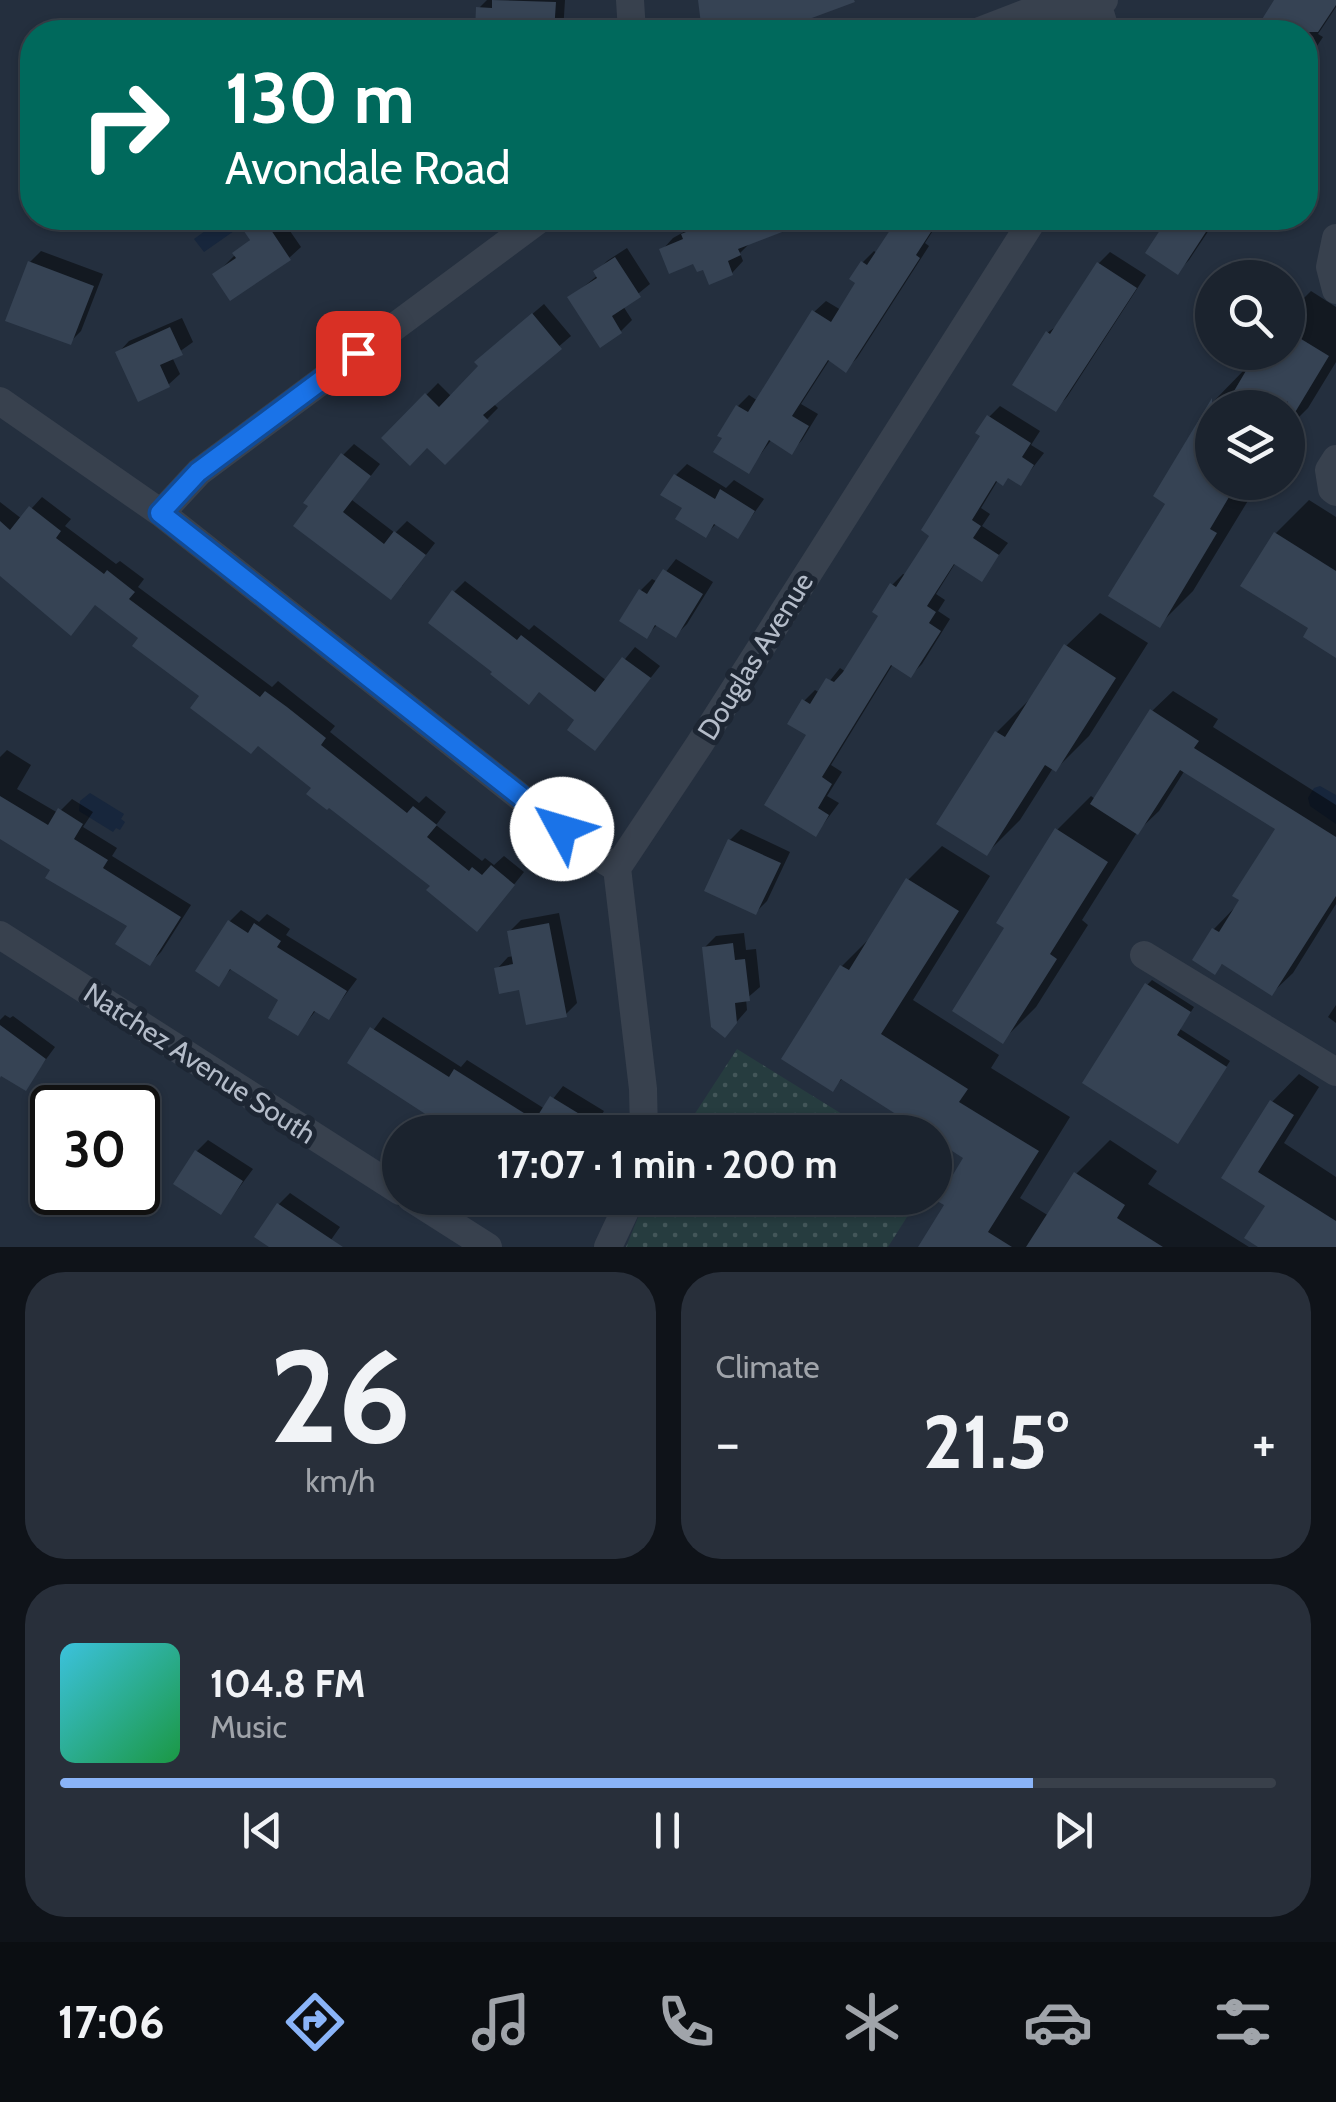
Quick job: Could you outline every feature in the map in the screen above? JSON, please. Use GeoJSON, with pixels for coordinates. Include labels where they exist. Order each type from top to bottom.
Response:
{"type":"FeatureCollection","features":[{"type":"Feature","properties":{"kind":"street"},"geometry":{"type":"LineString","coordinates":[[1008,20],[1042,7],[1103,13]]}},
{"type":"Feature","properties":{"kind":"street"},"geometry":{"type":"LineString","coordinates":[[160,513],[198,472],[525,230]]}},
{"type":"Feature","properties":{"kind":"street","name":"Douglas Avenue"},"geometry":{"type":"LineString","coordinates":[[616,868],[1026,230]]}},
{"type":"Feature","properties":{"kind":"street"},"geometry":{"type":"LineString","coordinates":[[1336,238],[1330,267],[1336,290]]}},
{"type":"Feature","properties":{"kind":"street"},"geometry":{"type":"LineString","coordinates":[[0,401],[160,513],[586,849],[616,868],[644,1115]]}},
{"type":"Feature","properties":{"kind":"street"},"geometry":{"type":"LineString","coordinates":[[1336,459],[1329,470],[1336,492]]}},
{"type":"Feature","properties":{"kind":"street","name":"Natchez Avenue South"},"geometry":{"type":"LineString","coordinates":[[0,935],[382,1179]]}},
{"type":"Feature","properties":{"kind":"street"},"geometry":{"type":"LineString","coordinates":[[1144,955],[1336,1072]]}},
{"type":"Feature","properties":{"kind":"street"},"geometry":{"type":"LineString","coordinates":[[437,1215],[488,1247]]}},
{"type":"Feature","properties":{"kind":"street"},"geometry":{"type":"LineString","coordinates":[[608,1247],[623,1215]]}},
{"type":"Feature","properties":{"kind":"green space"},"geometry":{"type":"Polygon","coordinates":[[[737,1049],[844,1115],[694,1115],[737,1049]]]}},
{"type":"Feature","properties":{"kind":"green space"},"geometry":{"type":"Polygon","coordinates":[[[639,1215],[908,1215],[888,1247],[626,1247],[639,1215]]]}},
{"type":"Feature","properties":{"kind":"water"},"geometry":{"type":"Polygon","coordinates":[[[206,230],[234,231],[204,252],[194,239],[206,230]]]}},
{"type":"Feature","properties":{"kind":"water"},"geometry":{"type":"Polygon","coordinates":[[[1320,786],[1336,795],[1336,824],[1310,806],[1308,798],[1320,786]]]}},
{"type":"Feature","properties":{"kind":"water"},"geometry":{"type":"Polygon","coordinates":[[[90,793],[124,814],[120,830],[116,828],[113,832],[79,811],[80,801],[90,793]]]}},
{"type":"Feature","properties":{"kind":"building"},"geometry":{"type":"Polygon","coordinates":[[[492,0],[556,2],[555,20],[475,20],[476,7],[492,8],[492,0]]]}},
{"type":"Feature","properties":{"kind":"building"},"geometry":{"type":"Polygon","coordinates":[[[698,0],[855,2],[806,20],[700,20],[698,0]]]}},
{"type":"Feature","properties":{"kind":"building"},"geometry":{"type":"Polygon","coordinates":[[[1274,0],[1336,0],[1318,32],[1318,20],[1262,20],[1274,0]]]}},
{"type":"Feature","properties":{"kind":"building"},"geometry":{"type":"Polygon","coordinates":[[[243,230],[271,230],[291,260],[230,301],[212,274],[236,258],[232,253],[250,240],[243,230]]]}},
{"type":"Feature","properties":{"kind":"building"},"geometry":{"type":"Polygon","coordinates":[[[691,230],[787,230],[738,249],[741,255],[728,261],[733,275],[709,285],[703,270],[697,272],[693,264],[669,274],[659,249],[683,239],[681,234],[691,230]]]}},
{"type":"Feature","properties":{"kind":"building"},"geometry":{"type":"Polygon","coordinates":[[[890,230],[932,230],[916,255],[920,258],[846,373],[828,360],[792,416],[809,426],[792,455],[769,440],[749,474],[713,452],[722,438],[717,436],[736,405],[748,412],[812,310],[831,322],[855,283],[849,279],[861,261],[867,265],[890,230]]]}},
{"type":"Feature","properties":{"kind":"building"},"geometry":{"type":"Polygon","coordinates":[[[1160,230],[1207,230],[1178,275],[1145,253],[1160,230]]]}},
{"type":"Feature","properties":{"kind":"building"},"geometry":{"type":"Polygon","coordinates":[[[615,257],[641,297],[612,316],[622,333],[600,348],[567,297],[597,278],[593,271],[615,257]]]}},
{"type":"Feature","properties":{"kind":"building"},"geometry":{"type":"Polygon","coordinates":[[[28,261],[94,286],[71,345],[5,321],[28,261]]]}},
{"type":"Feature","properties":{"kind":"building"},"geometry":{"type":"Polygon","coordinates":[[[1097,262],[1137,288],[1056,412],[1012,385],[1097,262]]]}},
{"type":"Feature","properties":{"kind":"building"},"geometry":{"type":"Polygon","coordinates":[[[532,313],[562,349],[483,415],[489,421],[445,465],[427,448],[410,466],[381,438],[425,393],[439,407],[478,366],[474,362],[532,313]]]}},
{"type":"Feature","properties":{"kind":"building"},"geometry":{"type":"Polygon","coordinates":[[[170,327],[183,355],[160,365],[170,387],[138,402],[115,352],[170,327]]]}},
{"type":"Feature","properties":{"kind":"building"},"geometry":{"type":"Polygon","coordinates":[[[1305,341],[1329,356],[1305,396],[1305,390],[1235,390],[1246,370],[1305,370],[1305,341]]]}},
{"type":"Feature","properties":{"kind":"building"},"geometry":{"type":"Polygon","coordinates":[[[987,415],[1031,443],[1022,457],[1034,465],[1021,486],[1008,478],[1003,486],[996,481],[972,520],[981,526],[973,538],[999,555],[982,582],[954,564],[927,606],[936,612],[929,623],[941,631],[911,678],[891,665],[822,777],[832,784],[818,808],[829,815],[816,837],[764,805],[806,735],[787,724],[802,699],[810,704],[826,678],[834,682],[843,672],[878,616],[872,612],[890,583],[896,587],[929,536],[921,530],[980,436],[975,433],[987,415]]]}},
{"type":"Feature","properties":{"kind":"building"},"geometry":{"type":"Polygon","coordinates":[[[1195,426],[1195,500],[1227,500],[1210,529],[1217,533],[1160,628],[1108,596],[1165,504],[1153,496],[1195,426]]]}},
{"type":"Feature","properties":{"kind":"building"},"geometry":{"type":"Polygon","coordinates":[[[341,453],[371,476],[343,512],[384,544],[394,531],[426,555],[391,600],[293,526],[308,506],[303,503],[341,453]]]}},
{"type":"Feature","properties":{"kind":"building"},"geometry":{"type":"Polygon","coordinates":[[[674,474],[715,499],[720,489],[755,511],[738,539],[714,524],[706,538],[675,519],[682,508],[660,495],[674,474]]]}},
{"type":"Feature","properties":{"kind":"building"},"geometry":{"type":"Polygon","coordinates":[[[29,506],[61,531],[56,538],[135,592],[129,599],[260,697],[265,691],[287,707],[326,738],[321,745],[407,813],[413,806],[437,825],[427,837],[469,871],[472,867],[482,875],[491,865],[515,885],[477,932],[426,890],[430,886],[306,794],[311,788],[258,746],[251,754],[190,708],[199,696],[132,646],[138,638],[95,605],[71,636],[0,576],[0,521],[10,530],[29,506]]]}},
{"type":"Feature","properties":{"kind":"building"},"geometry":{"type":"Polygon","coordinates":[[[1274,532],[1336,571],[1336,658],[1303,637],[1308,628],[1240,586],[1274,532]]]}},
{"type":"Feature","properties":{"kind":"building"},"geometry":{"type":"Polygon","coordinates":[[[663,569],[703,594],[676,638],[655,625],[647,639],[619,621],[639,589],[647,594],[663,569]]]}},
{"type":"Feature","properties":{"kind":"building"},"geometry":{"type":"Polygon","coordinates":[[[452,590],[517,640],[521,635],[595,692],[622,657],[651,678],[595,751],[567,730],[574,720],[539,692],[529,705],[428,623],[452,590]]]}},
{"type":"Feature","properties":{"kind":"building"},"geometry":{"type":"Polygon","coordinates":[[[1064,644],[1116,678],[1056,772],[1045,765],[987,856],[936,824],[995,731],[1005,737],[1064,644]]]}},
{"type":"Feature","properties":{"kind":"building"},"geometry":{"type":"Polygon","coordinates":[[[1150,709],[1199,741],[1194,748],[1336,837],[1336,896],[1272,996],[1222,964],[1215,975],[1192,960],[1212,928],[1219,932],[1239,900],[1232,896],[1275,829],[1180,770],[1138,835],[1090,804],[1150,709]]]}},
{"type":"Feature","properties":{"kind":"building"},"geometry":{"type":"Polygon","coordinates":[[[0,796],[48,825],[58,808],[83,824],[74,839],[108,860],[103,868],[181,917],[150,966],[115,944],[127,926],[45,878],[50,870],[0,839],[0,796]]]}},
{"type":"Feature","properties":{"kind":"building"},"geometry":{"type":"Polygon","coordinates":[[[1055,828],[1108,862],[1050,954],[1057,959],[1003,1044],[952,1011],[1004,928],[996,923],[1055,828]]]}},
{"type":"Feature","properties":{"kind":"building"},"geometry":{"type":"Polygon","coordinates":[[[728,839],[781,863],[756,915],[704,891],[728,839]]]}},
{"type":"Feature","properties":{"kind":"building"},"geometry":{"type":"Polygon","coordinates":[[[906,878],[959,911],[881,1034],[968,1089],[959,1102],[1039,1151],[988,1232],[1012,1247],[918,1247],[938,1215],[952,1215],[952,1176],[963,1158],[952,1151],[952,1115],[897,1115],[841,1079],[833,1092],[781,1059],[840,965],[849,970],[906,878]]]}},
{"type":"Feature","properties":{"kind":"building"},"geometry":{"type":"Polygon","coordinates":[[[228,920],[248,933],[254,923],[281,941],[277,947],[347,991],[329,1020],[314,1011],[298,1036],[268,1018],[278,1000],[230,969],[219,987],[195,971],[228,920]]]}},
{"type":"Feature","properties":{"kind":"building"},"geometry":{"type":"Polygon","coordinates":[[[549,923],[567,1017],[526,1025],[519,990],[499,994],[494,968],[513,964],[507,931],[549,923]]]}},
{"type":"Feature","properties":{"kind":"building"},"geometry":{"type":"Polygon","coordinates":[[[733,943],[735,960],[745,959],[750,1001],[735,1003],[737,1023],[725,1038],[711,1027],[702,947],[733,943]]]}},
{"type":"Feature","properties":{"kind":"building"},"geometry":{"type":"Polygon","coordinates":[[[1145,983],[1191,1012],[1177,1035],[1227,1067],[1178,1144],[1082,1083],[1145,983]]]}},
{"type":"Feature","properties":{"kind":"building"},"geometry":{"type":"Polygon","coordinates":[[[0,1025],[46,1059],[26,1091],[0,1078],[0,1025]]]}},
{"type":"Feature","properties":{"kind":"building"},"geometry":{"type":"Polygon","coordinates":[[[370,1027],[449,1077],[454,1069],[527,1115],[427,1115],[347,1063],[370,1027]]]}},
{"type":"Feature","properties":{"kind":"building"},"geometry":{"type":"Polygon","coordinates":[[[550,1096],[581,1115],[538,1115],[550,1096]]]}},
{"type":"Feature","properties":{"kind":"building"},"geometry":{"type":"Polygon","coordinates":[[[1270,1100],[1294,1115],[1258,1172],[1336,1221],[1336,1247],[1258,1247],[1244,1238],[1265,1206],[1221,1178],[1270,1100]]]}},
{"type":"Feature","properties":{"kind":"building"},"geometry":{"type":"Polygon","coordinates":[[[195,1150],[243,1181],[221,1215],[173,1184],[195,1150]]]}},
{"type":"Feature","properties":{"kind":"building"},"geometry":{"type":"Polygon","coordinates":[[[1074,1172],[1125,1205],[1117,1218],[1163,1247],[1026,1247],[1074,1172]]]}},
{"type":"Feature","properties":{"kind":"building"},"geometry":{"type":"Polygon","coordinates":[[[277,1203],[343,1247],[269,1247],[254,1237],[277,1203]]]}},
{"type":"Feature","properties":{"kind":"route"},"geometry":{"type":"LineString","coordinates":[[358,353],[198,472],[160,513],[562,829]]}}]}
